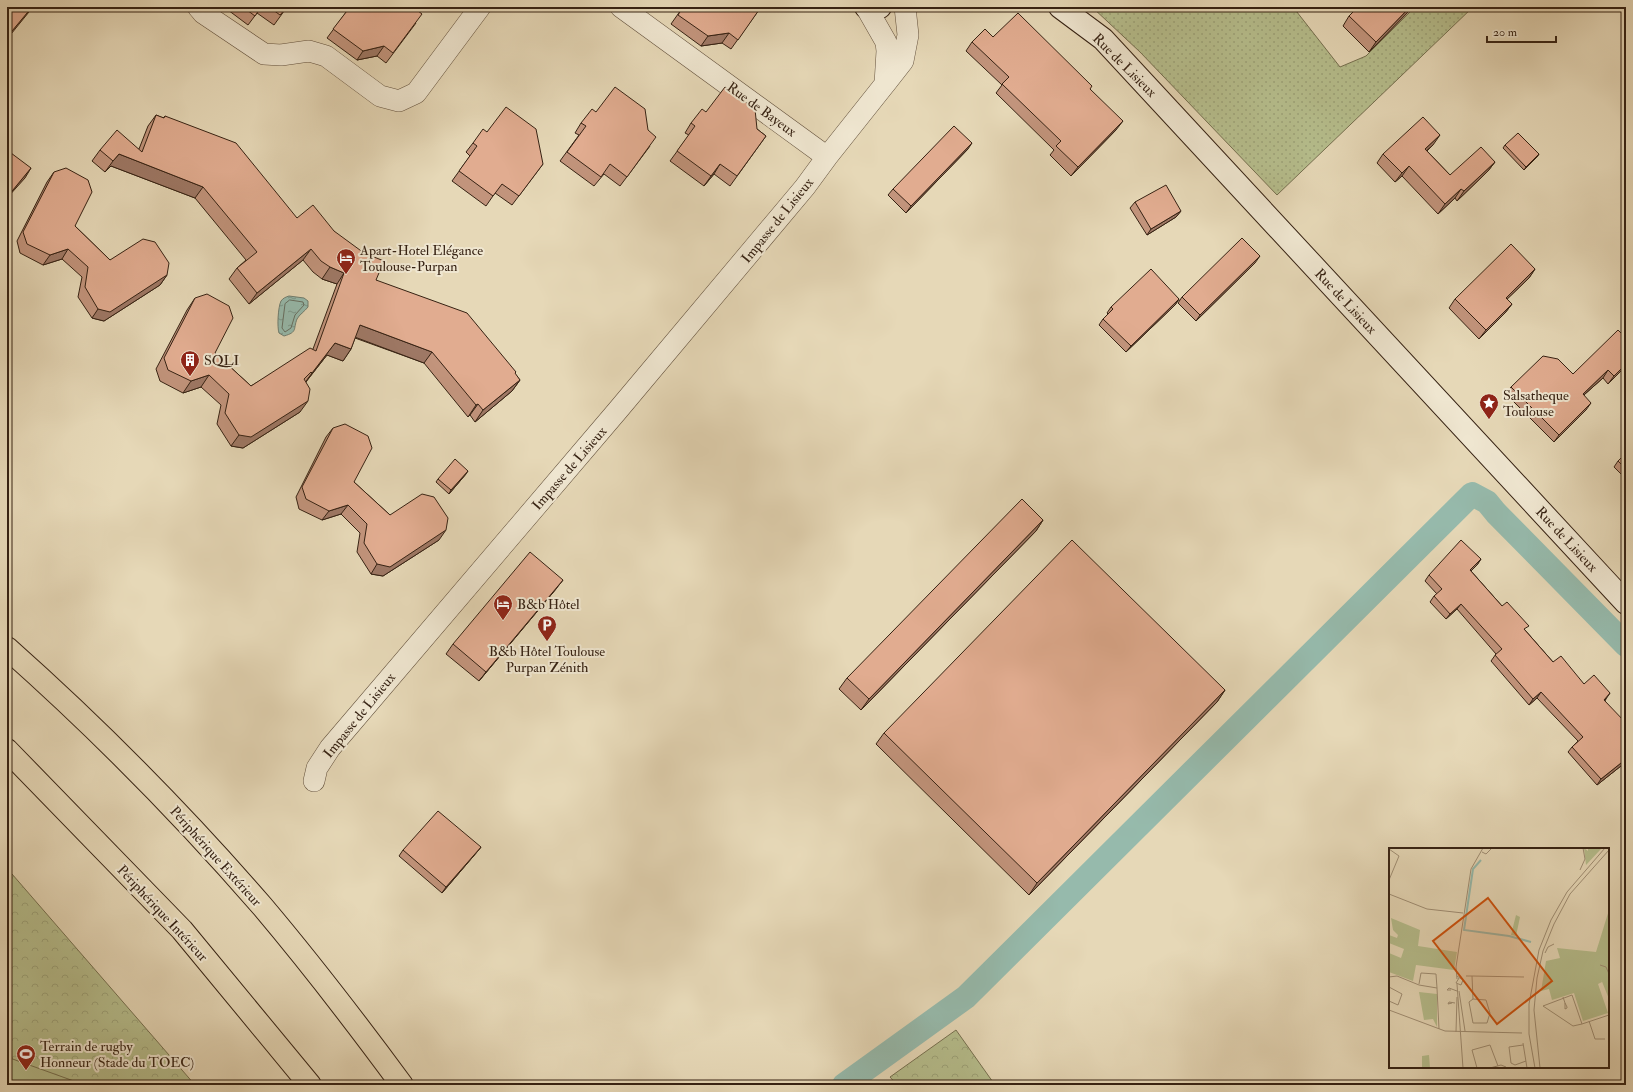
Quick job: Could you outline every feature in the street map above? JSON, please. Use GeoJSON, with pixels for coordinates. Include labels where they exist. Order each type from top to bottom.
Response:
{"type":"FeatureCollection","features":[{"type":"Feature","properties":{"kind":"highway","name":"Périphérique Extérieur"},"geometry":{"type":"LineString","coordinates":[[7,648],[41,678],[113,747],[184,820],[246,889],[343,1006],[402,1085]]}},
{"type":"Feature","properties":{"kind":"highway","name":"Périphérique Intérieur"},"geometry":{"type":"LineString","coordinates":[[7,750],[182,930],[310,1085]]}},
{"type":"Feature","properties":{"kind":"highway"},"geometry":{"type":"LineString","coordinates":[[276,1045],[296,1085]]}},
{"type":"Feature","properties":{"kind":"street"},"geometry":{"type":"LineString","coordinates":[[198,7],[203,14],[264,54],[281,55],[309,51],[326,56],[380,96],[399,101],[416,93],[480,7]]}},
{"type":"Feature","properties":{"kind":"street","name":"Rue de Bayeux"},"geometry":{"type":"LineString","coordinates":[[621,7],[827,157]]}},
{"type":"Feature","properties":{"kind":"street"},"geometry":{"type":"LineString","coordinates":[[880,7],[866,7],[886,42],[887,51],[885,84]]}},
{"type":"Feature","properties":{"kind":"street"},"geometry":{"type":"LineString","coordinates":[[827,157],[903,61],[908,35],[905,7]]}},
{"type":"Feature","properties":{"kind":"street","name":"Rue de Lisieux"},"geometry":{"type":"LineString","coordinates":[[1060,7],[1103,39],[1626,603]]}},
{"type":"Feature","properties":{"kind":"street","name":"Impasse de Lisieux"},"geometry":{"type":"LineString","coordinates":[[314,780],[317,768],[330,748],[618,410],[805,187],[827,157]]}},
{"type":"Feature","properties":{"kind":"green space"},"geometry":{"type":"Polygon","coordinates":[[[1092,7],[1293,7],[1340,67],[1366,56],[1415,7],[1473,7],[1277,195],[1140,52],[1092,7]]]}},
{"type":"Feature","properties":{"kind":"green space"},"geometry":{"type":"Polygon","coordinates":[[[7,873],[12,874],[195,1085],[7,1085],[7,873]]]}},
{"type":"Feature","properties":{"kind":"green space"},"geometry":{"type":"Polygon","coordinates":[[[956,1030],[995,1085],[897,1085],[890,1077],[956,1030]]]}},
{"type":"Feature","properties":{"kind":"green space","name":"Terrain de rugby Honneur (Stade du TOEC)"},"geometry":{"type":"Polygon","coordinates":[[[7,1057],[85,1085],[7,1085],[7,1057]]]}},
{"type":"Feature","properties":{"kind":"water"},"geometry":{"type":"Polygon","coordinates":[[[289,296],[304,298],[308,301],[308,307],[297,319],[293,332],[284,336],[279,333],[278,326],[280,304],[284,298],[289,296]]]}},
{"type":"Feature","properties":{"kind":"building"},"geometry":{"type":"Polygon","coordinates":[[[7,7],[32,7],[7,37],[7,7]]]}},
{"type":"Feature","properties":{"kind":"building"},"geometry":{"type":"Polygon","coordinates":[[[243,7],[261,7],[255,16],[243,7]]]}},
{"type":"Feature","properties":{"kind":"building"},"geometry":{"type":"Polygon","coordinates":[[[269,7],[287,7],[280,15],[269,7]]]}},
{"type":"Feature","properties":{"kind":"building"},"geometry":{"type":"Polygon","coordinates":[[[350,7],[413,7],[422,14],[393,53],[384,46],[363,51],[333,29],[350,7]]]}},
{"type":"Feature","properties":{"kind":"building"},"geometry":{"type":"Polygon","coordinates":[[[683,7],[761,7],[738,40],[729,33],[708,36],[678,15],[683,7]]]}},
{"type":"Feature","properties":{"kind":"building"},"geometry":{"type":"Polygon","coordinates":[[[1358,7],[1410,7],[1376,42],[1349,16],[1358,7]]]}},
{"type":"Feature","properties":{"kind":"building"},"geometry":{"type":"Polygon","coordinates":[[[1018,13],[1092,86],[1090,89],[1123,121],[1078,167],[1056,146],[1061,141],[1002,84],[1009,77],[972,42],[985,29],[993,37],[1018,13]]]}},
{"type":"Feature","properties":{"kind":"building"},"geometry":{"type":"Polygon","coordinates":[[[615,87],[645,109],[648,130],[656,137],[627,177],[610,164],[601,177],[567,152],[586,126],[581,123],[592,109],[596,112],[615,87]]]}},
{"type":"Feature","properties":{"kind":"building"},"geometry":{"type":"Polygon","coordinates":[[[725,87],[755,109],[757,129],[766,136],[737,176],[720,164],[711,176],[677,151],[695,126],[691,123],[702,109],[706,112],[725,87]]]}},
{"type":"Feature","properties":{"kind":"building"},"geometry":{"type":"Polygon","coordinates":[[[506,107],[536,129],[543,164],[519,196],[502,184],[493,196],[459,171],[477,146],[473,143],[483,129],[487,132],[506,107]]]}},
{"type":"Feature","properties":{"kind":"building"},"geometry":{"type":"Polygon","coordinates":[[[156,115],[164,118],[165,116],[236,143],[297,218],[313,205],[334,231],[364,253],[384,261],[376,280],[467,313],[516,372],[515,373],[520,380],[483,410],[478,404],[476,405],[432,352],[360,325],[351,349],[335,343],[312,373],[311,372],[304,379],[310,389],[308,401],[251,437],[239,435],[225,413],[229,394],[209,375],[191,381],[168,370],[164,358],[195,298],[207,294],[229,306],[233,318],[215,353],[251,386],[310,348],[316,351],[344,273],[321,261],[311,249],[257,293],[237,268],[257,252],[203,187],[119,154],[113,161],[100,150],[117,130],[142,152],[156,115]]]}},
{"type":"Feature","properties":{"kind":"building"},"geometry":{"type":"Polygon","coordinates":[[[1423,117],[1440,135],[1425,149],[1450,175],[1481,147],[1495,162],[1464,191],[1461,189],[1445,204],[1409,166],[1402,173],[1383,154],[1423,117]]]}},
{"type":"Feature","properties":{"kind":"building"},"geometry":{"type":"Polygon","coordinates":[[[954,126],[972,143],[911,206],[893,189],[954,126]]]}},
{"type":"Feature","properties":{"kind":"building"},"geometry":{"type":"Polygon","coordinates":[[[1518,133],[1539,154],[1526,167],[1505,145],[1518,133]]]}},
{"type":"Feature","properties":{"kind":"building"},"geometry":{"type":"Polygon","coordinates":[[[7,150],[31,168],[8,196],[7,195],[7,150]]]}},
{"type":"Feature","properties":{"kind":"building"},"geometry":{"type":"Polygon","coordinates":[[[66,168],[88,180],[92,192],[75,226],[110,260],[143,239],[155,242],[169,263],[167,275],[110,312],[98,309],[85,287],[88,267],[68,249],[50,255],[27,244],[23,232],[54,172],[66,168]]]}},
{"type":"Feature","properties":{"kind":"building"},"geometry":{"type":"Polygon","coordinates":[[[1166,185],[1181,211],[1151,229],[1135,202],[1166,185]]]}},
{"type":"Feature","properties":{"kind":"building"},"geometry":{"type":"Polygon","coordinates":[[[1242,238],[1260,256],[1200,315],[1182,297],[1242,238]]]}},
{"type":"Feature","properties":{"kind":"building"},"geometry":{"type":"Polygon","coordinates":[[[1511,244],[1535,269],[1506,298],[1512,304],[1486,330],[1455,299],[1511,244]]]}},
{"type":"Feature","properties":{"kind":"building"},"geometry":{"type":"Polygon","coordinates":[[[1151,269],[1179,299],[1131,346],[1103,319],[1113,309],[1111,307],[1151,269]]]}},
{"type":"Feature","properties":{"kind":"building"},"geometry":{"type":"Polygon","coordinates":[[[1618,330],[1622,334],[1626,330],[1626,364],[1614,376],[1608,370],[1583,394],[1591,403],[1559,435],[1511,387],[1543,356],[1558,359],[1573,374],[1618,330]]]}},
{"type":"Feature","properties":{"kind":"building"},"geometry":{"type":"Polygon","coordinates":[[[345,424],[368,436],[372,448],[354,482],[390,515],[422,494],[434,497],[448,518],[446,530],[390,567],[377,564],[364,543],[367,524],[348,505],[329,511],[306,499],[302,487],[333,428],[345,424]]]}},
{"type":"Feature","properties":{"kind":"building"},"geometry":{"type":"Polygon","coordinates":[[[1626,453],[1626,469],[1618,461],[1626,453]]]}},
{"type":"Feature","properties":{"kind":"building"},"geometry":{"type":"Polygon","coordinates":[[[455,459],[468,471],[451,490],[438,479],[455,459]]]}},
{"type":"Feature","properties":{"kind":"building"},"geometry":{"type":"Polygon","coordinates":[[[1022,499],[1043,520],[869,699],[847,678],[1022,499]]]}},
{"type":"Feature","properties":{"kind":"building"},"geometry":{"type":"Polygon","coordinates":[[[1072,540],[1225,690],[1037,883],[884,733],[1072,540]]]}},
{"type":"Feature","properties":{"kind":"building"},"geometry":{"type":"Polygon","coordinates":[[[1461,540],[1481,559],[1470,570],[1502,606],[1507,602],[1529,626],[1524,629],[1553,662],[1561,656],[1584,684],[1594,675],[1610,693],[1604,700],[1626,723],[1626,759],[1601,779],[1572,747],[1583,737],[1541,692],[1533,699],[1495,655],[1502,649],[1461,604],[1450,614],[1434,596],[1442,589],[1429,575],[1461,540]]]}},
{"type":"Feature","properties":{"kind":"building","name":"B&b Hôtel"},"geometry":{"type":"Polygon","coordinates":[[[530,552],[563,580],[486,672],[453,644],[530,552]]]}},
{"type":"Feature","properties":{"kind":"building"},"geometry":{"type":"Polygon","coordinates":[[[438,811],[481,847],[446,887],[403,850],[438,811]]]}},
{"type":"Feature","properties":{"kind":"waterway"},"geometry":{"type":"LineString","coordinates":[[844,1085],[966,997],[1472,494],[1487,502],[1496,513],[1626,645]]}},
{"type":"Feature","properties":{"kind":"place","name":"Apart-Hotel Elégance Toulouse-Purpan"},"geometry":{"type":"Point","coordinates":[346,275]}},
{"type":"Feature","properties":{"kind":"place","name":"SQLI"},"geometry":{"type":"Point","coordinates":[190,377]}},
{"type":"Feature","properties":{"kind":"place","name":"Salsatheque Toulouse"},"geometry":{"type":"Point","coordinates":[1489,420]}},
{"type":"Feature","properties":{"kind":"place","name":"B&b Hôtel"},"geometry":{"type":"Point","coordinates":[503,621]}},
{"type":"Feature","properties":{"kind":"place","name":"B&b Hôtel Toulouse Purpan Zénith"},"geometry":{"type":"Point","coordinates":[547,642]}},
{"type":"Feature","properties":{"kind":"place","name":"Terrain de rugby Honneur (Stade du TOEC)"},"geometry":{"type":"Point","coordinates":[26,1071]}}]}
